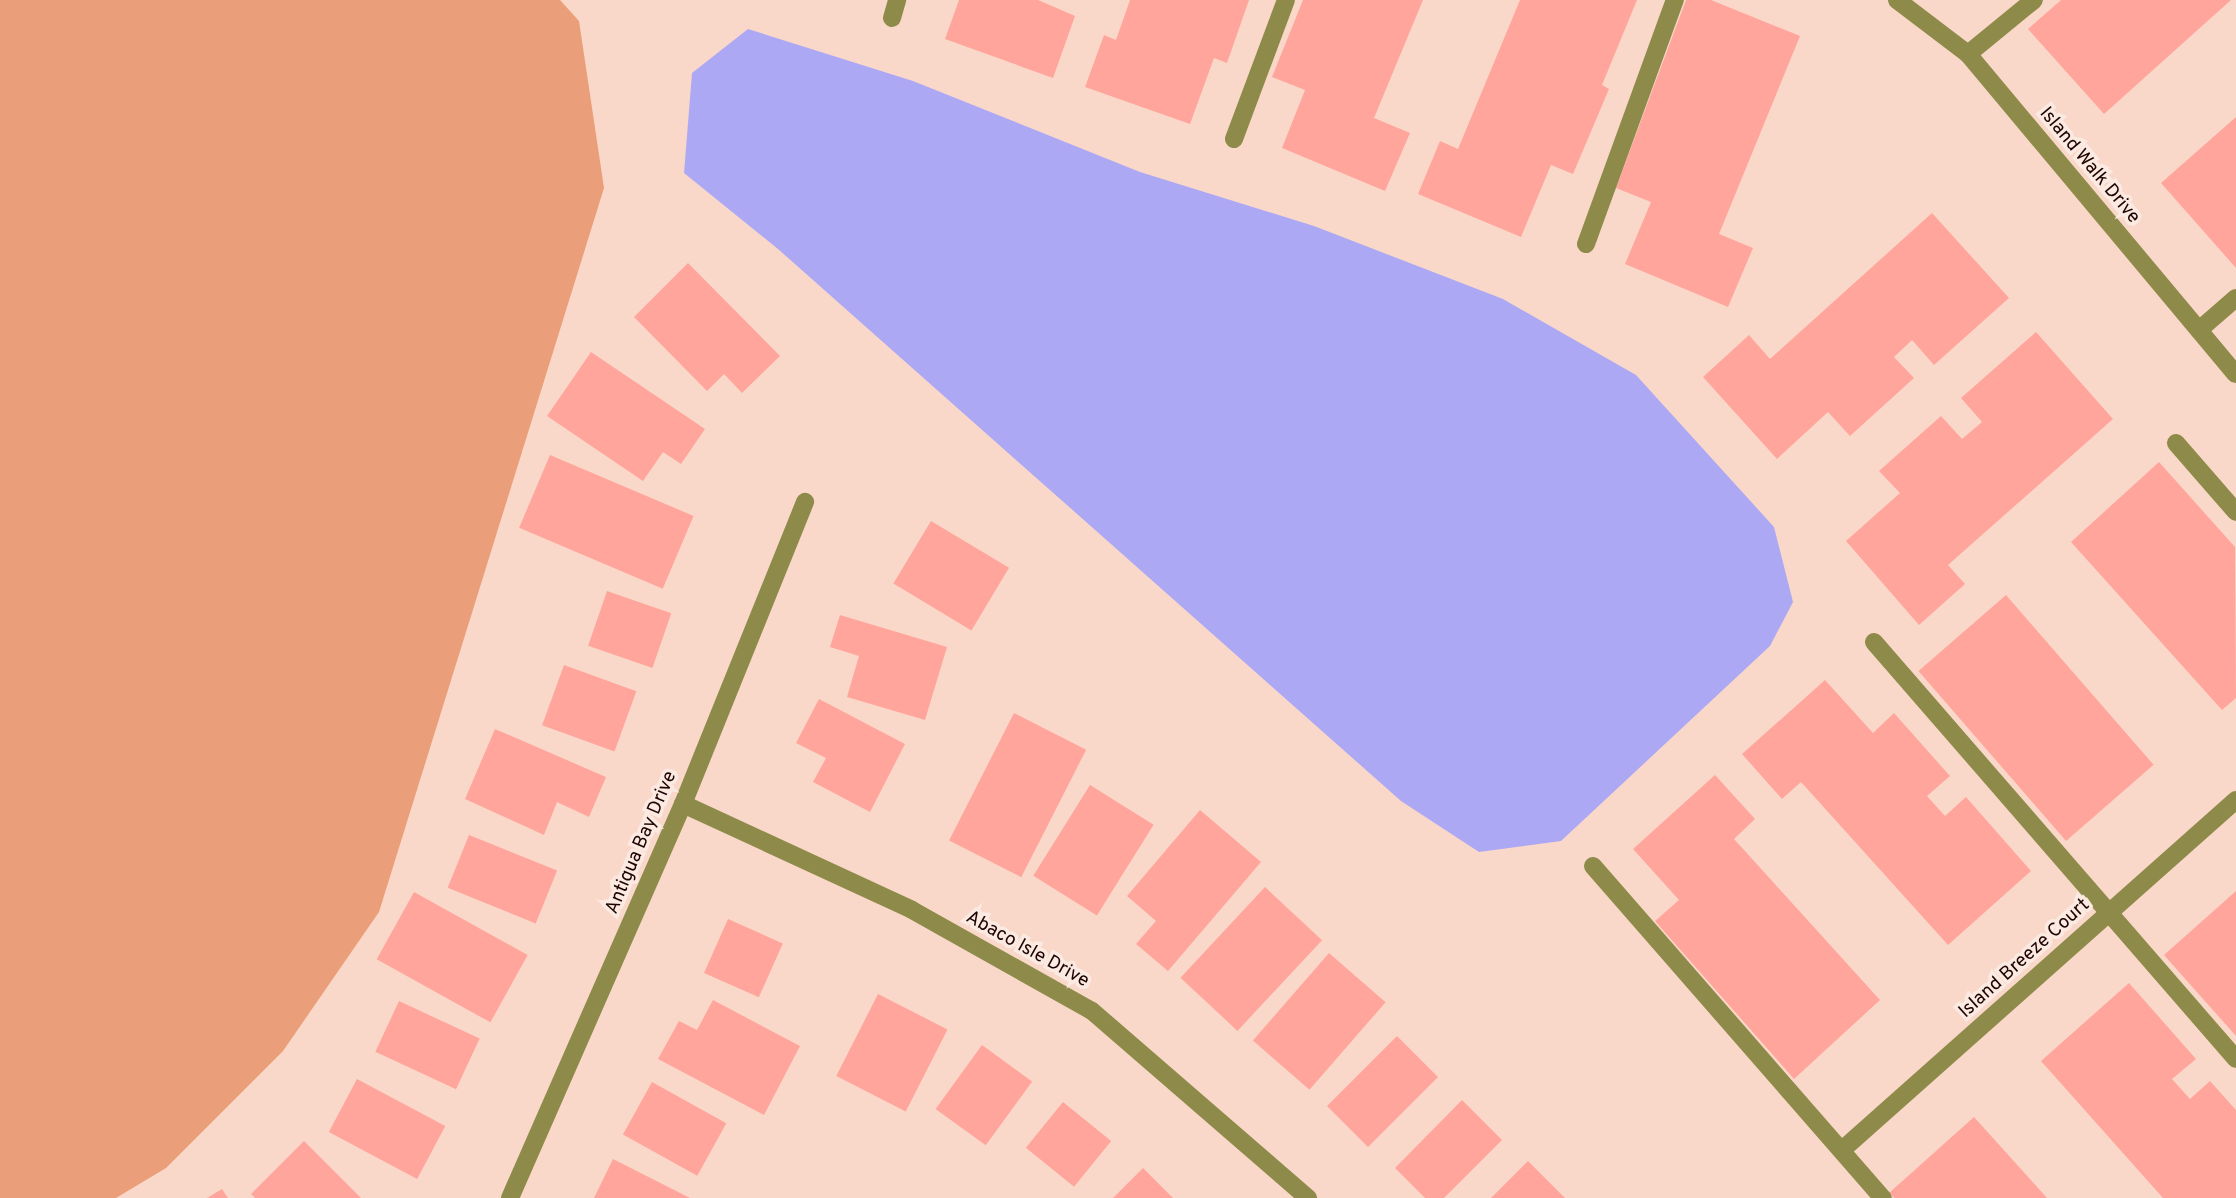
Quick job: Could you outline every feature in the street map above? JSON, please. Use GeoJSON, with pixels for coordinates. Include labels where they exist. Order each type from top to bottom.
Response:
{"type":"FeatureCollection","features":[{"type":"Feature","properties":{"kind":"street"},"geometry":{"type":"LineString","coordinates":[[891,18],[897,0]]}},
{"type":"Feature","properties":{"kind":"street"},"geometry":{"type":"LineString","coordinates":[[1234,139],[1286,0]]}},
{"type":"Feature","properties":{"kind":"street"},"geometry":{"type":"LineString","coordinates":[[1586,244],[1675,0]]}},
{"type":"Feature","properties":{"kind":"street","name":"Island Walk Drive"},"geometry":{"type":"LineString","coordinates":[[1897,0],[1968,54],[2236,374]]}},
{"type":"Feature","properties":{"kind":"street"},"geometry":{"type":"LineString","coordinates":[[1968,54],[2034,0]]}},
{"type":"Feature","properties":{"kind":"street"},"geometry":{"type":"LineString","coordinates":[[2199,330],[2236,298]]}},
{"type":"Feature","properties":{"kind":"street"},"geometry":{"type":"LineString","coordinates":[[2176,443],[2236,512]]}},
{"type":"Feature","properties":{"kind":"street","name":"Antigua Bay Drive"},"geometry":{"type":"LineString","coordinates":[[510,1198],[683,804],[805,502]]}},
{"type":"Feature","properties":{"kind":"street"},"geometry":{"type":"LineString","coordinates":[[1874,642],[2236,1059]]}},
{"type":"Feature","properties":{"kind":"street","name":"Island Breeze Court"},"geometry":{"type":"LineString","coordinates":[[1842,1150],[2236,800]]}},
{"type":"Feature","properties":{"kind":"street","name":"Abaco Isle Drive"},"geometry":{"type":"LineString","coordinates":[[683,804],[912,910],[1092,1011],[1308,1198]]}},
{"type":"Feature","properties":{"kind":"street"},"geometry":{"type":"LineString","coordinates":[[1593,866],[1883,1198]]}},
{"type":"Feature","properties":{"kind":"shaded area"},"geometry":{"type":"Polygon","coordinates":[[[0,0],[560,0],[579,21],[604,188],[379,912],[283,1051],[166,1168],[116,1198],[0,1198],[0,0]]]}},
{"type":"Feature","properties":{"kind":"shaded area"},"geometry":{"type":"Polygon","coordinates":[[[748,29],[913,81],[1140,172],[1314,226],[1503,299],[1636,375],[1774,527],[1793,602],[1770,646],[1561,841],[1479,852],[1401,801],[778,249],[684,173],[692,73],[748,29]]]}},
{"type":"Feature","properties":{"kind":"building"},"geometry":{"type":"Polygon","coordinates":[[[959,0],[1038,0],[1075,16],[1053,78],[945,39],[959,0]]]}},
{"type":"Feature","properties":{"kind":"building"},"geometry":{"type":"Polygon","coordinates":[[[1130,0],[1249,0],[1227,63],[1214,58],[1190,124],[1085,87],[1104,35],[1116,40],[1130,0]]]}},
{"type":"Feature","properties":{"kind":"building"},"geometry":{"type":"Polygon","coordinates":[[[1303,0],[1423,0],[1374,118],[1410,133],[1385,191],[1282,148],[1305,90],[1272,77],[1303,0]]]}},
{"type":"Feature","properties":{"kind":"building"},"geometry":{"type":"Polygon","coordinates":[[[1520,0],[1637,0],[1602,85],[1609,89],[1573,174],[1551,165],[1521,237],[1418,194],[1440,141],[1458,149],[1520,0]]]}},
{"type":"Feature","properties":{"kind":"building"},"geometry":{"type":"Polygon","coordinates":[[[1686,0],[1711,0],[1800,36],[1719,234],[1753,248],[1728,307],[1625,264],[1651,202],[1616,188],[1686,0]]]}},
{"type":"Feature","properties":{"kind":"building"},"geometry":{"type":"Polygon","coordinates":[[[2061,0],[2231,0],[2104,114],[2028,29],[2061,0]]]}},
{"type":"Feature","properties":{"kind":"building"},"geometry":{"type":"Polygon","coordinates":[[[2236,117],[2236,268],[2161,183],[2236,117]]]}},
{"type":"Feature","properties":{"kind":"building"},"geometry":{"type":"Polygon","coordinates":[[[1932,213],[2009,298],[1934,365],[1912,340],[1894,357],[1914,378],[1850,436],[1828,412],[1777,459],[1703,377],[1749,335],[1770,359],[1932,213]]]}},
{"type":"Feature","properties":{"kind":"building"},"geometry":{"type":"Polygon","coordinates":[[[688,263],[780,356],[742,393],[724,374],[707,391],[634,317],[688,263]]]}},
{"type":"Feature","properties":{"kind":"building"},"geometry":{"type":"Polygon","coordinates":[[[2036,332],[2113,419],[1948,565],[1965,584],[1919,625],[1846,541],[1900,493],[1879,471],[1941,416],[1962,439],[1982,422],[1961,398],[2036,332]]]}},
{"type":"Feature","properties":{"kind":"building"},"geometry":{"type":"Polygon","coordinates":[[[591,352],[705,429],[681,464],[663,452],[643,481],[547,416],[591,352]]]}},
{"type":"Feature","properties":{"kind":"building"},"geometry":{"type":"Polygon","coordinates":[[[550,455],[694,516],[663,589],[519,528],[550,455]]]}},
{"type":"Feature","properties":{"kind":"building"},"geometry":{"type":"Polygon","coordinates":[[[2159,462],[2235,547],[2236,698],[2222,710],[2071,542],[2159,462]]]}},
{"type":"Feature","properties":{"kind":"building"},"geometry":{"type":"Polygon","coordinates":[[[931,521],[1009,568],[971,630],[893,584],[931,521]]]}},
{"type":"Feature","properties":{"kind":"building"},"geometry":{"type":"Polygon","coordinates":[[[607,591],[671,613],[652,668],[588,646],[607,591]]]}},
{"type":"Feature","properties":{"kind":"building"},"geometry":{"type":"Polygon","coordinates":[[[2006,595],[2154,765],[2066,841],[1918,671],[2006,595]]]}},
{"type":"Feature","properties":{"kind":"building"},"geometry":{"type":"Polygon","coordinates":[[[840,615],[947,647],[925,720],[847,697],[859,656],[830,647],[840,615]]]}},
{"type":"Feature","properties":{"kind":"building"},"geometry":{"type":"Polygon","coordinates":[[[564,665],[636,691],[614,751],[542,725],[564,665]]]}},
{"type":"Feature","properties":{"kind":"building"},"geometry":{"type":"Polygon","coordinates":[[[1825,680],[1873,733],[1894,713],[1950,776],[1927,796],[1945,816],[1966,797],[2031,871],[1948,945],[1801,782],[1782,799],[1742,754],[1825,680]]]}},
{"type":"Feature","properties":{"kind":"building"},"geometry":{"type":"Polygon","coordinates":[[[819,699],[905,744],[870,812],[813,782],[826,758],[796,743],[819,699]]]}},
{"type":"Feature","properties":{"kind":"building"},"geometry":{"type":"Polygon","coordinates":[[[1014,713],[1086,750],[1021,877],[949,840],[1014,713]]]}},
{"type":"Feature","properties":{"kind":"building"},"geometry":{"type":"Polygon","coordinates":[[[495,729],[606,777],[589,817],[557,802],[544,835],[465,799],[495,729]]]}},
{"type":"Feature","properties":{"kind":"building"},"geometry":{"type":"Polygon","coordinates":[[[1715,775],[1755,819],[1734,839],[1880,1000],[1794,1079],[1655,921],[1679,900],[1633,849],[1715,775]]]}},
{"type":"Feature","properties":{"kind":"building"},"geometry":{"type":"Polygon","coordinates":[[[1090,785],[1154,825],[1097,915],[1033,876],[1090,785]]]}},
{"type":"Feature","properties":{"kind":"building"},"geometry":{"type":"Polygon","coordinates":[[[1200,810],[1261,862],[1168,971],[1136,944],[1156,921],[1127,896],[1200,810]]]}},
{"type":"Feature","properties":{"kind":"building"},"geometry":{"type":"Polygon","coordinates":[[[469,835],[557,871],[536,923],[448,888],[469,835]]]}},
{"type":"Feature","properties":{"kind":"building"},"geometry":{"type":"Polygon","coordinates":[[[1265,887],[1322,940],[1237,1031],[1180,978],[1265,887]]]}},
{"type":"Feature","properties":{"kind":"building"},"geometry":{"type":"Polygon","coordinates":[[[2236,891],[2236,1036],[2164,955],[2236,891]]]}},
{"type":"Feature","properties":{"kind":"building"},"geometry":{"type":"Polygon","coordinates":[[[414,892],[528,955],[490,1022],[377,959],[414,892]]]}},
{"type":"Feature","properties":{"kind":"building"},"geometry":{"type":"Polygon","coordinates":[[[728,919],[783,943],[759,997],[704,973],[728,919]]]}},
{"type":"Feature","properties":{"kind":"building"},"geometry":{"type":"Polygon","coordinates":[[[1329,953],[1386,1002],[1310,1090],[1253,1041],[1329,953]]]}},
{"type":"Feature","properties":{"kind":"building"},"geometry":{"type":"Polygon","coordinates":[[[2129,983],[2196,1059],[2172,1079],[2190,1099],[2210,1081],[2236,1110],[2236,1198],[2163,1198],[2041,1061],[2129,983]]]}},
{"type":"Feature","properties":{"kind":"building"},"geometry":{"type":"Polygon","coordinates":[[[878,994],[947,1029],[906,1111],[836,1076],[878,994]]]}},
{"type":"Feature","properties":{"kind":"building"},"geometry":{"type":"Polygon","coordinates":[[[713,1000],[800,1046],[764,1115],[658,1059],[679,1021],[697,1030],[713,1000]]]}},
{"type":"Feature","properties":{"kind":"building"},"geometry":{"type":"Polygon","coordinates":[[[399,1001],[480,1039],[456,1089],[375,1052],[399,1001]]]}},
{"type":"Feature","properties":{"kind":"building"},"geometry":{"type":"Polygon","coordinates":[[[1397,1036],[1438,1077],[1368,1147],[1327,1106],[1397,1036]]]}},
{"type":"Feature","properties":{"kind":"building"},"geometry":{"type":"Polygon","coordinates":[[[982,1045],[1032,1081],[986,1145],[936,1109],[982,1045]]]}},
{"type":"Feature","properties":{"kind":"building"},"geometry":{"type":"Polygon","coordinates":[[[357,1079],[445,1126],[417,1179],[329,1132],[357,1079]]]}},
{"type":"Feature","properties":{"kind":"building"},"geometry":{"type":"Polygon","coordinates":[[[652,1082],[726,1123],[697,1176],[623,1134],[652,1082]]]}},
{"type":"Feature","properties":{"kind":"building"},"geometry":{"type":"Polygon","coordinates":[[[1462,1100],[1502,1140],[1444,1198],[1425,1198],[1395,1168],[1462,1100]]]}},
{"type":"Feature","properties":{"kind":"building"},"geometry":{"type":"Polygon","coordinates":[[[1063,1102],[1111,1141],[1074,1187],[1026,1148],[1063,1102]]]}},
{"type":"Feature","properties":{"kind":"building"},"geometry":{"type":"Polygon","coordinates":[[[1974,1117],[2047,1198],[1894,1198],[1889,1193],[1974,1117]]]}},
{"type":"Feature","properties":{"kind":"building"},"geometry":{"type":"Polygon","coordinates":[[[304,1141],[361,1198],[255,1198],[251,1194],[304,1141]]]}},
{"type":"Feature","properties":{"kind":"building"},"geometry":{"type":"Polygon","coordinates":[[[613,1159],[690,1198],[594,1198],[613,1159]]]}},
{"type":"Feature","properties":{"kind":"building"},"geometry":{"type":"Polygon","coordinates":[[[1528,1161],[1565,1198],[1491,1198],[1528,1161]]]}},
{"type":"Feature","properties":{"kind":"building"},"geometry":{"type":"Polygon","coordinates":[[[1143,1168],[1173,1198],[1113,1198],[1143,1168]]]}},
{"type":"Feature","properties":{"kind":"building"},"geometry":{"type":"Polygon","coordinates":[[[222,1189],[228,1198],[207,1198],[222,1189]]]}}]}
